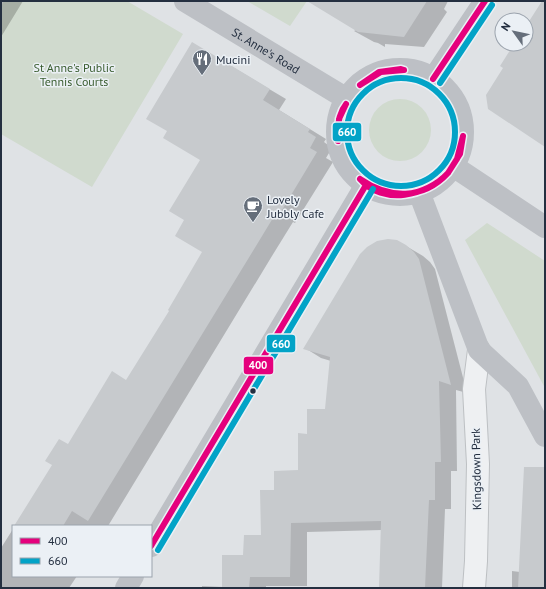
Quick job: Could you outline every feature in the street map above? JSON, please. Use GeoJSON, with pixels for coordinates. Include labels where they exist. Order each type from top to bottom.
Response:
{"type":"FeatureCollection","features":[{"type":"Feature","properties":{"kind":"main road","name":"St. Anne's Road"},"geometry":{"type":"LineString","coordinates":[[186,1],[347,99]]}},
{"type":"Feature","properties":{"kind":"main road"},"geometry":{"type":"LineString","coordinates":[[433,79],[486,1]]}},
{"type":"Feature","properties":{"kind":"main road"},"geometry":{"type":"LineString","coordinates":[[401,69],[416,71],[433,79],[444,87],[455,101],[462,117],[463,133],[461,151],[453,166],[437,183],[429,189],[419,192],[405,195],[392,194],[378,191],[366,185],[355,176],[341,152],[338,138],[338,124],[347,99],[358,86],[371,77],[385,71],[401,69]]}},
{"type":"Feature","properties":{"kind":"main road"},"geometry":{"type":"LineString","coordinates":[[453,166],[545,227]]}},
{"type":"Feature","properties":{"kind":"main road"},"geometry":{"type":"LineString","coordinates":[[152,544],[366,185]]}},
{"type":"Feature","properties":{"kind":"main road","name":"Kingsdown Park"},"geometry":{"type":"LineString","coordinates":[[419,192],[479,350],[518,386],[545,436]]}},
{"type":"Feature","properties":{"kind":"main road"},"geometry":{"type":"LineString","coordinates":[[126,588],[132,577]]}},
{"type":"Feature","properties":{"kind":"street","name":"Kingsdown Park"},"geometry":{"type":"LineString","coordinates":[[474,588],[478,464],[474,389],[479,350]]}},
{"type":"Feature","properties":{"kind":"green space","name":"St Anne's Public Tennis Courts"},"geometry":{"type":"Polygon","coordinates":[[[4,1],[127,1],[183,34],[92,187],[1,134],[1,6],[4,1]]]}},
{"type":"Feature","properties":{"kind":"green space"},"geometry":{"type":"Polygon","coordinates":[[[247,1],[307,1],[290,26],[247,1]]]}},
{"type":"Feature","properties":{"kind":"green space"},"geometry":{"type":"Polygon","coordinates":[[[394,99],[406,99],[422,108],[429,118],[431,130],[429,142],[422,152],[406,161],[394,161],[383,156],[374,147],[369,136],[369,124],[374,113],[383,104],[394,99]]]}},
{"type":"Feature","properties":{"kind":"green space"},"geometry":{"type":"Polygon","coordinates":[[[487,223],[545,261],[545,388],[465,240],[487,223]]]}},
{"type":"Feature","properties":{"kind":"building"},"geometry":{"type":"Polygon","coordinates":[[[307,1],[427,1],[404,37],[358,32],[307,1]]]}},
{"type":"Feature","properties":{"kind":"building"},"geometry":{"type":"Polygon","coordinates":[[[542,1],[545,1],[545,147],[488,109],[486,95],[503,68],[500,66],[509,52],[534,52],[534,14],[542,1]]]}},
{"type":"Feature","properties":{"kind":"building"},"geometry":{"type":"Polygon","coordinates":[[[192,42],[270,89],[263,100],[310,129],[308,132],[316,137],[310,148],[317,152],[279,215],[276,213],[88,521],[72,511],[64,525],[15,525],[52,465],[45,461],[59,439],[68,444],[112,371],[126,380],[169,311],[168,310],[202,252],[175,236],[184,220],[169,211],[200,160],[163,138],[167,131],[146,119],[192,42]]]}},
{"type":"Feature","properties":{"kind":"building"},"geometry":{"type":"Polygon","coordinates":[[[388,239],[397,240],[406,245],[419,259],[451,385],[439,381],[441,462],[435,462],[435,500],[429,500],[425,588],[379,588],[381,521],[291,523],[290,577],[250,577],[249,588],[222,588],[222,555],[243,555],[244,535],[261,535],[260,490],[274,490],[274,471],[298,470],[298,433],[307,434],[307,409],[325,409],[330,357],[303,349],[360,254],[367,247],[377,241],[388,239]]]}},
{"type":"Feature","properties":{"kind":"building"},"geometry":{"type":"Polygon","coordinates":[[[524,467],[545,467],[545,588],[518,588],[524,467]]]}},
{"type":"Feature","properties":{"kind":"transit line","name":"400"},"geometry":{"type":"LineString","coordinates":[[433,79],[485,1]]}},
{"type":"Feature","properties":{"kind":"transit line","name":"660"},"geometry":{"type":"LineString","coordinates":[[440,83],[492,5]]}},
{"type":"Feature","properties":{"kind":"transit line","name":"400"},"geometry":{"type":"LineString","coordinates":[[360,85],[379,72],[401,69],[404,70]]}},
{"type":"Feature","properties":{"kind":"transit line","name":"400"},"geometry":{"type":"LineString","coordinates":[[360,85],[381,72],[404,70]]}},
{"type":"Feature","properties":{"kind":"transit line","name":"660"},"geometry":{"type":"LineString","coordinates":[[401,78],[422,82],[439,94],[451,111],[455,132],[451,153],[439,170],[422,182],[401,186],[380,182],[363,170],[351,153],[347,132],[351,111],[363,94],[380,82],[401,78]]}},
{"type":"Feature","properties":{"kind":"transit line","name":"400"},"geometry":{"type":"LineString","coordinates":[[338,141],[339,121],[341,112],[346,104]]}},
{"type":"Feature","properties":{"kind":"transit line","name":"400"},"geometry":{"type":"LineString","coordinates":[[338,141],[339,119],[346,104]]}},
{"type":"Feature","properties":{"kind":"transit line","name":"400"},"geometry":{"type":"LineString","coordinates":[[448,173],[457,159],[463,136]]}},
{"type":"Feature","properties":{"kind":"transit line","name":"400"},"geometry":{"type":"LineString","coordinates":[[448,173],[460,154],[463,136]]}},
{"type":"Feature","properties":{"kind":"transit line","name":"400"},"geometry":{"type":"LineString","coordinates":[[360,179],[371,186],[382,190],[406,194],[428,188],[448,173]]}},
{"type":"Feature","properties":{"kind":"transit line","name":"400"},"geometry":{"type":"LineString","coordinates":[[360,179],[380,193],[405,195],[429,187],[448,173]]}},
{"type":"Feature","properties":{"kind":"transit line","name":"400"},"geometry":{"type":"LineString","coordinates":[[152,544],[366,185]]}},
{"type":"Feature","properties":{"kind":"transit line","name":"660"},"geometry":{"type":"LineString","coordinates":[[158,550],[373,189]]}},
{"type":"Feature","properties":{"kind":"place","name":"Mucini"},"geometry":{"type":"Point","coordinates":[202,76]}},
{"type":"Feature","properties":{"kind":"place","name":"Lovely Jubbly Cafe"},"geometry":{"type":"Point","coordinates":[253,223]}}]}
